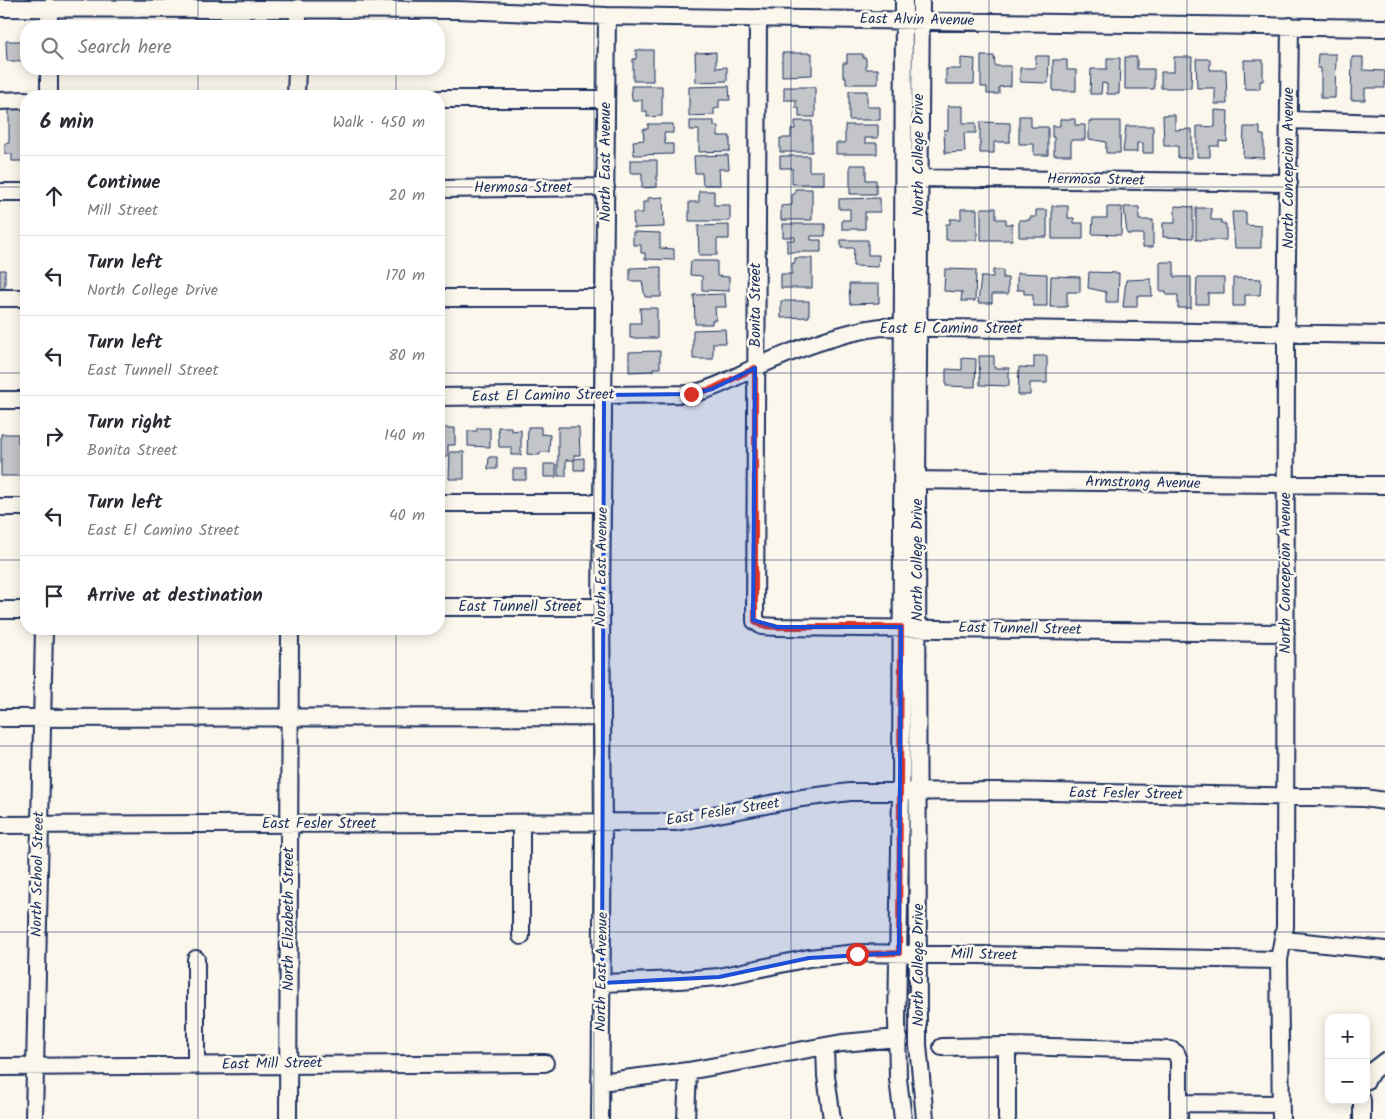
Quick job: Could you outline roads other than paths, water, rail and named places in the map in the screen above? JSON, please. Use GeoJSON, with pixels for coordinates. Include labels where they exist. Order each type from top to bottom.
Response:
{"type":"FeatureCollection","features":[{"type":"Feature","properties":{"kind":"street","name":"North College Drive"},"geometry":{"type":"LineString","coordinates":[[904,0],[903,20],[911,178]]}},
{"type":"Feature","properties":{"kind":"street","name":"North College Drive"},"geometry":{"type":"LineString","coordinates":[[903,1119],[898,1038],[901,627],[909,480],[911,178],[921,0]]}},
{"type":"Feature","properties":{"kind":"street","name":"East Alvin Avenue"},"geometry":{"type":"LineString","coordinates":[[0,8],[298,8],[457,5],[607,16],[1385,28]]}},
{"type":"Feature","properties":{"kind":"street"},"geometry":{"type":"LineString","coordinates":[[48,7],[49,20]]}},
{"type":"Feature","properties":{"kind":"street"},"geometry":{"type":"LineString","coordinates":[[298,8],[298,20]]}},
{"type":"Feature","properties":{"kind":"street","name":"North East Avenue"},"geometry":{"type":"LineString","coordinates":[[600,1119],[603,824],[601,607],[607,16]]}},
{"type":"Feature","properties":{"kind":"street","name":"Bonita Street"},"geometry":{"type":"LineString","coordinates":[[755,621],[758,18]]}},
{"type":"Feature","properties":{"kind":"street","name":"North Concepcion Avenue"},"geometry":{"type":"LineString","coordinates":[[1280,1111],[1279,960],[1284,940],[1286,335],[1290,26]]}},
{"type":"Feature","properties":{"kind":"street"},"geometry":{"type":"LineString","coordinates":[[49,75],[49,90]]}},
{"type":"Feature","properties":{"kind":"street"},"geometry":{"type":"LineString","coordinates":[[296,90],[297,75]]}},
{"type":"Feature","properties":{"kind":"street"},"geometry":{"type":"LineString","coordinates":[[445,99],[606,99]]}},
{"type":"Feature","properties":{"kind":"street"},"geometry":{"type":"LineString","coordinates":[[0,101],[20,100]]}},
{"type":"Feature","properties":{"kind":"street"},"geometry":{"type":"LineString","coordinates":[[1289,120],[1385,123]]}},
{"type":"Feature","properties":{"kind":"street","name":"Hermosa Street"},"geometry":{"type":"LineString","coordinates":[[911,178],[1289,183]]}},
{"type":"Feature","properties":{"kind":"street","name":"Hermosa Street"},"geometry":{"type":"LineString","coordinates":[[445,188],[606,187]]}},
{"type":"Feature","properties":{"kind":"street"},"geometry":{"type":"LineString","coordinates":[[0,192],[20,192]]}},
{"type":"Feature","properties":{"kind":"street"},"geometry":{"type":"LineString","coordinates":[[0,298],[20,298]]}},
{"type":"Feature","properties":{"kind":"street"},"geometry":{"type":"LineString","coordinates":[[445,298],[605,298]]}},
{"type":"Feature","properties":{"kind":"street","name":"East El Camino Street"},"geometry":{"type":"LineString","coordinates":[[445,397],[691,394],[712,389],[755,368],[829,339],[864,329],[910,327],[1286,335],[1385,335]]}},
{"type":"Feature","properties":{"kind":"street"},"geometry":{"type":"LineString","coordinates":[[0,400],[20,400]]}},
{"type":"Feature","properties":{"kind":"street","name":"North College Drive"},"geometry":{"type":"LineString","coordinates":[[909,480],[918,627],[918,1044],[924,1119]]}},
{"type":"Feature","properties":{"kind":"street","name":"Armstrong Avenue"},"geometry":{"type":"LineString","coordinates":[[909,480],[1385,485]]}},
{"type":"Feature","properties":{"kind":"street"},"geometry":{"type":"LineString","coordinates":[[445,504],[603,503]]}},
{"type":"Feature","properties":{"kind":"street"},"geometry":{"type":"LineString","coordinates":[[0,507],[20,507]]}},
{"type":"Feature","properties":{"kind":"street","name":"East Tunnell Street"},"geometry":{"type":"LineString","coordinates":[[445,607],[601,607]]}},
{"type":"Feature","properties":{"kind":"street"},"geometry":{"type":"LineString","coordinates":[[0,610],[20,610]]}},
{"type":"Feature","properties":{"kind":"street","name":"East Tunnell Street"},"geometry":{"type":"LineString","coordinates":[[755,621],[762,626],[777,627],[918,627],[1286,633]]}},
{"type":"Feature","properties":{"kind":"street","name":"North School Street"},"geometry":{"type":"LineString","coordinates":[[34,1119],[44,635]]}},
{"type":"Feature","properties":{"kind":"street","name":"North Elizabeth Street"},"geometry":{"type":"LineString","coordinates":[[288,1119],[290,635]]}},
{"type":"Feature","properties":{"kind":"street"},"geometry":{"type":"LineString","coordinates":[[0,718],[602,717]]}},
{"type":"Feature","properties":{"kind":"street","name":"East Fesler Street"},"geometry":{"type":"LineString","coordinates":[[0,826],[603,824],[676,822],[802,798],[850,792],[901,791],[1364,798],[1385,801]]}},
{"type":"Feature","properties":{"kind":"street"},"geometry":{"type":"LineString","coordinates":[[521,824],[521,936]]}},
{"type":"Feature","properties":{"kind":"street"},"geometry":{"type":"LineString","coordinates":[[1284,940],[1385,950]]}},
{"type":"Feature","properties":{"kind":"street","name":"Mill Street"},"geometry":{"type":"LineString","coordinates":[[602,982],[680,980],[719,976],[809,958],[899,953],[1279,960]]}},
{"type":"Feature","properties":{"kind":"street"},"geometry":{"type":"LineString","coordinates":[[196,959],[196,1066]]}},
{"type":"Feature","properties":{"kind":"street"},"geometry":{"type":"LineString","coordinates":[[600,1082],[688,1071],[825,1046],[898,1038]]}},
{"type":"Feature","properties":{"kind":"street"},"geometry":{"type":"LineString","coordinates":[[825,1046],[826,1076],[832,1119]]}},
{"type":"Feature","properties":{"kind":"street"},"geometry":{"type":"LineString","coordinates":[[942,1048],[1007,1046],[1171,1050],[1176,1053],[1179,1060],[1179,1111],[1280,1111]]}},
{"type":"Feature","properties":{"kind":"street"},"geometry":{"type":"LineString","coordinates":[[1007,1046],[1007,1119]]}},
{"type":"Feature","properties":{"kind":"street"},"geometry":{"type":"LineString","coordinates":[[1370,1074],[1385,1061]]}},
{"type":"Feature","properties":{"kind":"street","name":"East Mill Street"},"geometry":{"type":"LineString","coordinates":[[0,1067],[545,1063]]}},
{"type":"Feature","properties":{"kind":"street"},"geometry":{"type":"LineString","coordinates":[[686,1119],[688,1071]]}},
{"type":"Feature","properties":{"kind":"street"},"geometry":{"type":"LineString","coordinates":[[1362,1104],[1362,1119]]}}]}
